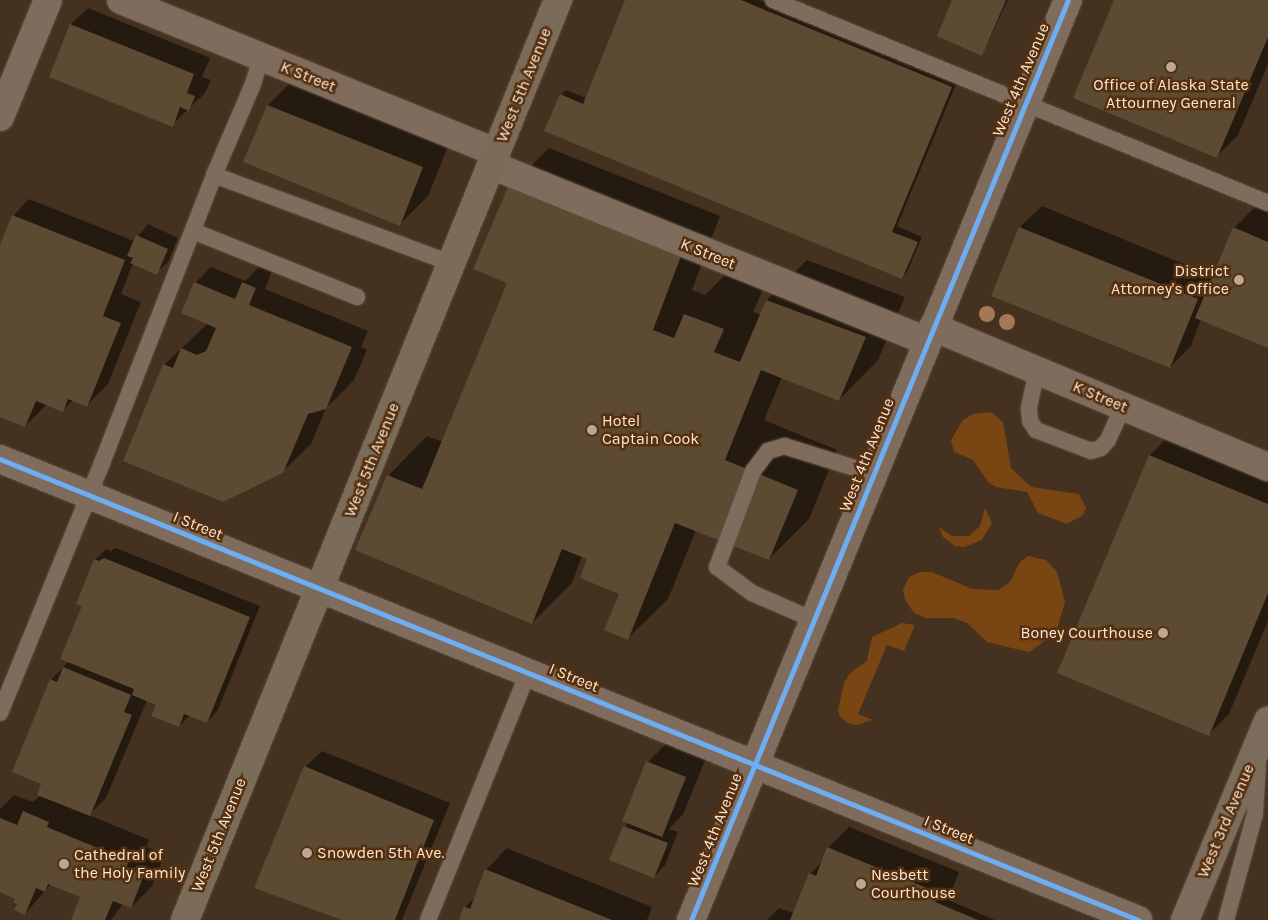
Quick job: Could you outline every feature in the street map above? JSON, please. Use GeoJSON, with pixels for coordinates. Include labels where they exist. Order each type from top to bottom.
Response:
{"type":"FeatureCollection","features":[{"type":"Feature","properties":{"kind":"main road","name":"West 5th Avenue"},"geometry":{"type":"LineString","coordinates":[[185,920],[558,0]]}},
{"type":"Feature","properties":{"kind":"main road","name":"West 3rd Avenue"},"geometry":{"type":"LineString","coordinates":[[1185,920],[1264,731]]}},
{"type":"Feature","properties":{"kind":"street"},"geometry":{"type":"LineString","coordinates":[[0,117],[48,0]]}},
{"type":"Feature","properties":{"kind":"street","name":"K Street"},"geometry":{"type":"LineString","coordinates":[[121,0],[260,57],[493,159],[930,334],[1037,370],[1268,467]]}},
{"type":"Feature","properties":{"kind":"street","name":"West 4th Avenue"},"geometry":{"type":"LineString","coordinates":[[691,920],[1024,103],[1068,0]]}},
{"type":"Feature","properties":{"kind":"street","name":"I Street"},"geometry":{"type":"LineString","coordinates":[[0,459],[1138,920]]}},
{"type":"Feature","properties":{"kind":"lane"},"geometry":{"type":"LineString","coordinates":[[773,0],[1268,203]]}},
{"type":"Feature","properties":{"kind":"lane"},"geometry":{"type":"LineString","coordinates":[[0,713],[214,175],[253,84],[260,57]]}},
{"type":"Feature","properties":{"kind":"lane"},"geometry":{"type":"LineString","coordinates":[[214,175],[451,263]]}},
{"type":"Feature","properties":{"kind":"lane"},"geometry":{"type":"LineString","coordinates":[[193,231],[357,297]]}},
{"type":"Feature","properties":{"kind":"lane"},"geometry":{"type":"LineString","coordinates":[[1037,370],[1029,409],[1030,421],[1036,430],[1091,451],[1101,448],[1108,440],[1123,407]]}},
{"type":"Feature","properties":{"kind":"lane"},"geometry":{"type":"LineString","coordinates":[[814,620],[752,593],[717,567],[753,471],[768,451],[784,446],[874,474]]}},
{"type":"Feature","properties":{"kind":"lane"},"geometry":{"type":"LineString","coordinates":[[428,920],[528,673]]}},
{"type":"Feature","properties":{"kind":"lane"},"geometry":{"type":"LineString","coordinates":[[1226,920],[1255,814],[1264,731]]}},
{"type":"Feature","properties":{"kind":"shaded area"},"geometry":{"type":"Polygon","coordinates":[[[991,412],[1003,422],[1011,468],[1031,487],[1079,494],[1086,508],[1083,515],[1067,524],[1038,513],[1027,492],[996,487],[988,482],[973,460],[954,452],[951,440],[963,420],[973,414],[991,412]]]}},
{"type":"Feature","properties":{"kind":"shaded area"},"geometry":{"type":"Polygon","coordinates":[[[985,508],[992,523],[982,540],[964,547],[955,546],[943,537],[939,527],[952,536],[969,536],[980,526],[985,508]]]}},
{"type":"Feature","properties":{"kind":"shaded area"},"geometry":{"type":"Polygon","coordinates":[[[1028,556],[1046,560],[1057,572],[1065,602],[1056,633],[1029,652],[987,642],[967,623],[953,618],[926,618],[914,613],[905,600],[903,590],[909,577],[920,572],[932,572],[972,589],[998,590],[1010,582],[1020,562],[1028,556]]]}},
{"type":"Feature","properties":{"kind":"shaded area"},"geometry":{"type":"Polygon","coordinates":[[[902,623],[915,625],[904,651],[887,645],[858,714],[873,720],[856,725],[848,723],[840,717],[838,710],[844,683],[850,673],[867,661],[872,637],[902,623]]]}},
{"type":"Feature","properties":{"kind":"building"},"geometry":{"type":"Polygon","coordinates":[[[625,0],[741,0],[952,87],[892,232],[918,242],[902,279],[544,131],[560,94],[583,104],[625,0]]]}},
{"type":"Feature","properties":{"kind":"building"},"geometry":{"type":"Polygon","coordinates":[[[952,0],[1006,0],[982,56],[937,36],[952,0]]]}},
{"type":"Feature","properties":{"kind":"building","name":"Office of Alaska State Attourney General"},"geometry":{"type":"Polygon","coordinates":[[[1114,0],[1268,0],[1268,37],[1217,158],[1073,98],[1114,0]]]}},
{"type":"Feature","properties":{"kind":"building"},"geometry":{"type":"Polygon","coordinates":[[[70,24],[194,74],[187,93],[195,96],[189,111],[180,107],[173,127],[49,77],[70,24]]]}},
{"type":"Feature","properties":{"kind":"building"},"geometry":{"type":"Polygon","coordinates":[[[267,105],[423,167],[400,226],[243,162],[267,105]]]}},
{"type":"Feature","properties":{"kind":"building","name":"Hotel Captain Cook"},"geometry":{"type":"Polygon","coordinates":[[[508,187],[681,256],[653,330],[674,338],[684,314],[724,329],[714,352],[740,362],[766,300],[866,337],[839,401],[761,370],[725,460],[798,490],[769,560],[675,523],[628,640],[604,630],[619,594],[580,578],[587,559],[562,549],[532,624],[355,550],[387,475],[422,489],[507,283],[473,269],[508,187]]]}},
{"type":"Feature","properties":{"kind":"building"},"geometry":{"type":"Polygon","coordinates":[[[12,215],[125,260],[103,316],[121,323],[87,407],[68,399],[63,412],[36,401],[25,427],[0,417],[0,245],[12,215]]]}},
{"type":"Feature","properties":{"kind":"building"},"geometry":{"type":"Polygon","coordinates":[[[1019,227],[1198,299],[1170,368],[991,296],[1019,227]]]}},
{"type":"Feature","properties":{"kind":"building","name":"District Attorney's Office"},"geometry":{"type":"Polygon","coordinates":[[[1233,227],[1268,242],[1268,348],[1195,318],[1233,227]]]}},
{"type":"Feature","properties":{"kind":"building"},"geometry":{"type":"Polygon","coordinates":[[[136,235],[168,249],[157,275],[130,263],[133,258],[127,256],[136,235]]]}},
{"type":"Feature","properties":{"kind":"building"},"geometry":{"type":"Polygon","coordinates":[[[194,282],[235,299],[242,282],[256,288],[249,305],[352,347],[326,409],[308,414],[283,473],[223,502],[123,461],[163,364],[173,368],[181,348],[197,355],[206,351],[216,328],[181,313],[194,282]]]}},
{"type":"Feature","properties":{"kind":"building","name":"Boney Courthouse"},"geometry":{"type":"Polygon","coordinates":[[[1149,455],[1268,504],[1268,593],[1209,736],[1057,673],[1149,455]]]}},
{"type":"Feature","properties":{"kind":"building"},"geometry":{"type":"Polygon","coordinates":[[[104,558],[250,617],[207,723],[184,714],[179,727],[151,716],[156,705],[132,695],[134,689],[60,659],[82,606],[76,604],[94,559],[99,561],[104,558]]]}},
{"type":"Feature","properties":{"kind":"building"},"geometry":{"type":"Polygon","coordinates":[[[63,667],[131,695],[124,712],[132,715],[90,816],[37,795],[41,784],[12,772],[50,679],[57,682],[63,667]]]}},
{"type":"Feature","properties":{"kind":"building"},"geometry":{"type":"Polygon","coordinates":[[[646,761],[686,777],[662,837],[622,821],[646,761]]]}},
{"type":"Feature","properties":{"kind":"building"},"geometry":{"type":"Polygon","coordinates":[[[304,766],[434,820],[395,920],[342,920],[254,888],[304,766]]]}},
{"type":"Feature","properties":{"kind":"building","name":"Cathedral of the Holy Family"},"geometry":{"type":"Polygon","coordinates":[[[23,811],[49,822],[47,827],[129,861],[126,868],[144,875],[131,908],[113,901],[105,920],[71,920],[80,897],[48,884],[45,892],[36,888],[25,915],[14,910],[17,904],[13,902],[15,899],[0,892],[0,818],[17,825],[23,811]]]}},
{"type":"Feature","properties":{"kind":"building"},"geometry":{"type":"Polygon","coordinates":[[[623,826],[668,843],[654,878],[609,860],[623,826]]]}},
{"type":"Feature","properties":{"kind":"building","name":"Nesbett Courthouse"},"geometry":{"type":"Polygon","coordinates":[[[827,847],[939,893],[935,902],[978,920],[790,920],[809,873],[816,876],[827,847]]]}},
{"type":"Feature","properties":{"kind":"building"},"geometry":{"type":"Polygon","coordinates":[[[485,869],[612,920],[459,920],[464,906],[470,909],[485,869]]]}},
{"type":"Feature","properties":{"kind":"cycle path"},"geometry":{"type":"LineString","coordinates":[[691,920],[1068,0]]}},
{"type":"Feature","properties":{"kind":"cycle path"},"geometry":{"type":"LineString","coordinates":[[0,459],[1138,920]]}},
{"type":"Feature","properties":{"kind":"place","name":"Office of Alaska State Attourney General"},"geometry":{"type":"Point","coordinates":[1171,67]}},
{"type":"Feature","properties":{"kind":"place","name":"District Attorney's Office"},"geometry":{"type":"Point","coordinates":[1239,280]}},
{"type":"Feature","properties":{"kind":"place","name":"Hotel Captain Cook"},"geometry":{"type":"Point","coordinates":[592,430]}},
{"type":"Feature","properties":{"kind":"place","name":"Boney Courthouse"},"geometry":{"type":"Point","coordinates":[1163,633]}},
{"type":"Feature","properties":{"kind":"place","name":"Snowden 5th Ave."},"geometry":{"type":"Point","coordinates":[307,853]}},
{"type":"Feature","properties":{"kind":"place","name":"Cathedral of the Holy Family"},"geometry":{"type":"Point","coordinates":[64,864]}},
{"type":"Feature","properties":{"kind":"place","name":"Nesbett Courthouse"},"geometry":{"type":"Point","coordinates":[861,884]}}]}
